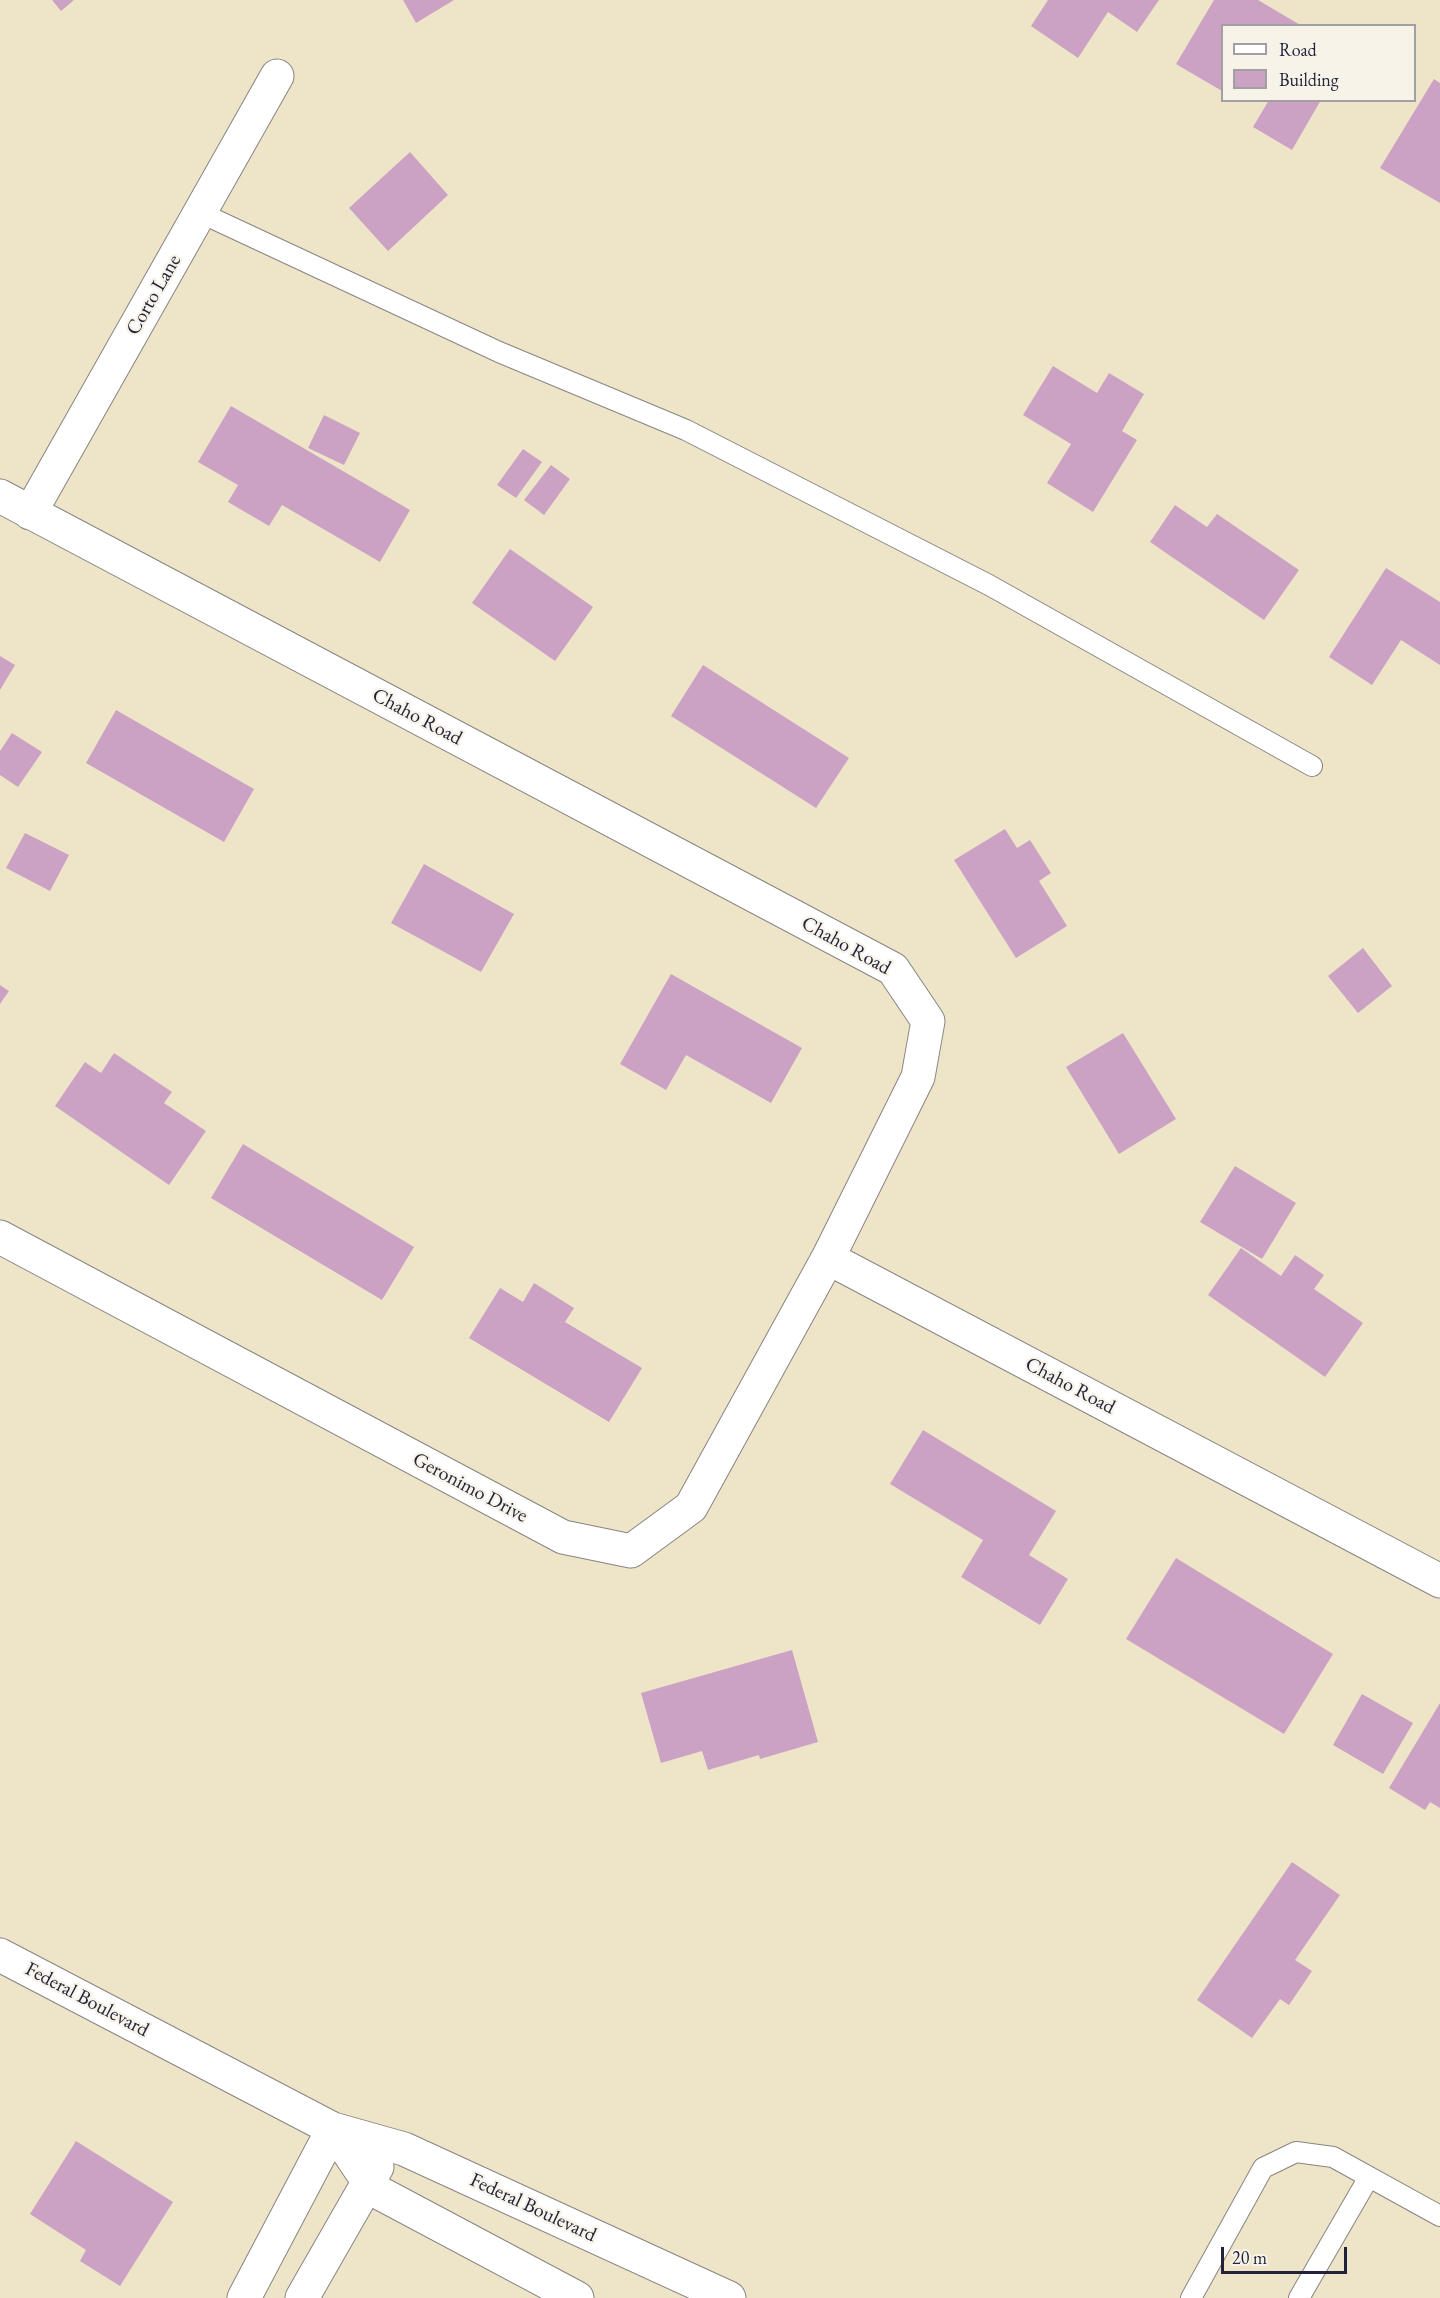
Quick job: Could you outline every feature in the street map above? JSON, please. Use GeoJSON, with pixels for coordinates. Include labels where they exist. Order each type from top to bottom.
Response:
{"type":"FeatureCollection","features":[{"type":"Feature","properties":{"kind":"street","name":"Corto Lane"},"geometry":{"type":"LineString","coordinates":[[30,513],[277,76]]}},
{"type":"Feature","properties":{"kind":"street","name":"Chaho Road"},"geometry":{"type":"LineString","coordinates":[[0,496],[893,969],[928,1021],[918,1077],[828,1258],[1440,1581]]}},
{"type":"Feature","properties":{"kind":"street","name":"Geronimo Drive"},"geometry":{"type":"LineString","coordinates":[[0,1237],[563,1537],[631,1551],[691,1508],[828,1258]]}},
{"type":"Feature","properties":{"kind":"street","name":"Federal Boulevard"},"geometry":{"type":"LineString","coordinates":[[0,1955],[333,2129],[414,2154],[729,2298]]}},
{"type":"Feature","properties":{"kind":"street","name":"Federal Boulevard"},"geometry":{"type":"LineString","coordinates":[[333,2129],[374,2190],[577,2298]]}},
{"type":"Feature","properties":{"kind":"street"},"geometry":{"type":"LineString","coordinates":[[244,2298],[333,2129]]}},
{"type":"Feature","properties":{"kind":"street"},"geometry":{"type":"LineString","coordinates":[[302,2298],[389,2145]]}},
{"type":"Feature","properties":{"kind":"lane"},"geometry":{"type":"LineString","coordinates":[[201,213],[499,352],[686,430],[989,585],[1312,766]]}},
{"type":"Feature","properties":{"kind":"lane"},"geometry":{"type":"LineString","coordinates":[[1191,2298],[1263,2168],[1296,2152],[1333,2157],[1440,2216]]}},
{"type":"Feature","properties":{"kind":"lane"},"geometry":{"type":"LineString","coordinates":[[1299,2298],[1369,2177]]}},
{"type":"Feature","properties":{"kind":"building"},"geometry":{"type":"Polygon","coordinates":[[[52,0],[74,0],[61,11],[52,0]]]}},
{"type":"Feature","properties":{"kind":"building"},"geometry":{"type":"Polygon","coordinates":[[[403,0],[454,0],[416,23],[403,0]]]}},
{"type":"Feature","properties":{"kind":"building"},"geometry":{"type":"Polygon","coordinates":[[[1048,0],[1159,0],[1137,32],[1108,12],[1078,58],[1031,26],[1048,0]]]}},
{"type":"Feature","properties":{"kind":"building"},"geometry":{"type":"Polygon","coordinates":[[[1214,0],[1258,0],[1299,24],[1221,24],[1221,90],[1176,64],[1214,0]]]}},
{"type":"Feature","properties":{"kind":"building"},"geometry":{"type":"Polygon","coordinates":[[[1434,79],[1440,83],[1440,203],[1380,168],[1434,79]]]}},
{"type":"Feature","properties":{"kind":"building"},"geometry":{"type":"Polygon","coordinates":[[[1268,102],[1320,102],[1292,150],[1253,127],[1268,102]]]}},
{"type":"Feature","properties":{"kind":"building"},"geometry":{"type":"Polygon","coordinates":[[[410,152],[448,195],[388,251],[349,208],[410,152]]]}},
{"type":"Feature","properties":{"kind":"building"},"geometry":{"type":"Polygon","coordinates":[[[1053,366],[1097,393],[1109,373],[1144,394],[1122,431],[1137,440],[1093,512],[1047,483],[1071,444],[1023,415],[1053,366]]]}},
{"type":"Feature","properties":{"kind":"building"},"geometry":{"type":"Polygon","coordinates":[[[231,406],[410,510],[380,562],[282,505],[269,526],[228,502],[238,485],[198,462],[231,406]]]}},
{"type":"Feature","properties":{"kind":"building"},"geometry":{"type":"Polygon","coordinates":[[[324,415],[360,433],[344,465],[308,448],[324,415]]]}},
{"type":"Feature","properties":{"kind":"building"},"geometry":{"type":"Polygon","coordinates":[[[523,449],[542,462],[516,498],[497,485],[523,449]]]}},
{"type":"Feature","properties":{"kind":"building"},"geometry":{"type":"Polygon","coordinates":[[[551,465],[570,479],[544,515],[524,500],[551,465]]]}},
{"type":"Feature","properties":{"kind":"building"},"geometry":{"type":"Polygon","coordinates":[[[1175,505],[1207,527],[1217,514],[1299,570],[1264,620],[1150,542],[1175,505]]]}},
{"type":"Feature","properties":{"kind":"building"},"geometry":{"type":"Polygon","coordinates":[[[510,549],[593,607],[555,661],[472,603],[510,549]]]}},
{"type":"Feature","properties":{"kind":"building"},"geometry":{"type":"Polygon","coordinates":[[[1386,568],[1440,602],[1440,665],[1401,640],[1372,685],[1329,657],[1386,568]]]}},
{"type":"Feature","properties":{"kind":"building"},"geometry":{"type":"Polygon","coordinates":[[[0,656],[15,665],[0,690],[0,656]]]}},
{"type":"Feature","properties":{"kind":"building"},"geometry":{"type":"Polygon","coordinates":[[[703,665],[849,758],[816,808],[671,716],[703,665]]]}},
{"type":"Feature","properties":{"kind":"building"},"geometry":{"type":"Polygon","coordinates":[[[116,710],[254,789],[224,842],[86,763],[116,710]]]}},
{"type":"Feature","properties":{"kind":"building"},"geometry":{"type":"Polygon","coordinates":[[[12,733],[42,752],[18,787],[0,775],[0,751],[12,733]]]}},
{"type":"Feature","properties":{"kind":"building"},"geometry":{"type":"Polygon","coordinates":[[[1005,829],[1017,848],[1030,840],[1051,873],[1039,881],[1067,926],[1016,958],[954,860],[1005,829]]]}},
{"type":"Feature","properties":{"kind":"building"},"geometry":{"type":"Polygon","coordinates":[[[25,833],[69,855],[50,891],[6,868],[25,833]]]}},
{"type":"Feature","properties":{"kind":"building"},"geometry":{"type":"Polygon","coordinates":[[[424,864],[514,914],[481,972],[391,923],[424,864]]]}},
{"type":"Feature","properties":{"kind":"building"},"geometry":{"type":"Polygon","coordinates":[[[1363,948],[1392,986],[1358,1013],[1328,976],[1363,948]]]}},
{"type":"Feature","properties":{"kind":"building"},"geometry":{"type":"Polygon","coordinates":[[[671,974],[802,1048],[771,1103],[686,1055],[666,1090],[620,1064],[671,974]]]}},
{"type":"Feature","properties":{"kind":"building"},"geometry":{"type":"Polygon","coordinates":[[[0,985],[9,991],[0,1004],[0,985]]]}},
{"type":"Feature","properties":{"kind":"building"},"geometry":{"type":"Polygon","coordinates":[[[1123,1033],[1176,1119],[1119,1154],[1066,1067],[1123,1033]]]}},
{"type":"Feature","properties":{"kind":"building"},"geometry":{"type":"Polygon","coordinates":[[[114,1053],[172,1092],[164,1103],[206,1131],[169,1185],[55,1106],[85,1062],[101,1073],[114,1053]]]}},
{"type":"Feature","properties":{"kind":"building"},"geometry":{"type":"Polygon","coordinates":[[[243,1144],[414,1247],[382,1300],[211,1198],[243,1144]]]}},
{"type":"Feature","properties":{"kind":"building"},"geometry":{"type":"Polygon","coordinates":[[[1235,1166],[1296,1203],[1262,1259],[1200,1222],[1235,1166]]]}},
{"type":"Feature","properties":{"kind":"building"},"geometry":{"type":"Polygon","coordinates":[[[1241,1248],[1281,1276],[1295,1255],[1324,1275],[1314,1289],[1363,1323],[1325,1377],[1208,1295],[1241,1248]]]}},
{"type":"Feature","properties":{"kind":"building"},"geometry":{"type":"Polygon","coordinates":[[[534,1283],[574,1308],[565,1322],[642,1368],[609,1422],[469,1338],[500,1288],[523,1302],[534,1283]]]}},
{"type":"Feature","properties":{"kind":"building"},"geometry":{"type":"Polygon","coordinates":[[[923,1430],[1056,1511],[1029,1555],[1068,1579],[1040,1625],[961,1577],[983,1540],[890,1484],[923,1430]]]}},
{"type":"Feature","properties":{"kind":"building"},"geometry":{"type":"Polygon","coordinates":[[[1176,1558],[1333,1654],[1284,1734],[1126,1639],[1176,1558]]]}},
{"type":"Feature","properties":{"kind":"building"},"geometry":{"type":"Polygon","coordinates":[[[792,1650],[818,1742],[760,1759],[759,1755],[708,1770],[702,1751],[661,1763],[641,1693],[792,1650]]]}},
{"type":"Feature","properties":{"kind":"building"},"geometry":{"type":"Polygon","coordinates":[[[1362,1694],[1413,1723],[1383,1774],[1333,1745],[1362,1694]]]}},
{"type":"Feature","properties":{"kind":"building"},"geometry":{"type":"Polygon","coordinates":[[[1440,1703],[1440,1808],[1430,1802],[1425,1810],[1389,1788],[1440,1703]]]}},
{"type":"Feature","properties":{"kind":"building"},"geometry":{"type":"Polygon","coordinates":[[[1292,1862],[1340,1895],[1295,1960],[1312,1971],[1289,2005],[1280,1999],[1252,2038],[1197,2000],[1292,1862]]]}},
{"type":"Feature","properties":{"kind":"building"},"geometry":{"type":"Polygon","coordinates":[[[76,2141],[173,2202],[120,2286],[80,2261],[86,2250],[30,2214],[76,2141]]]}}]}
